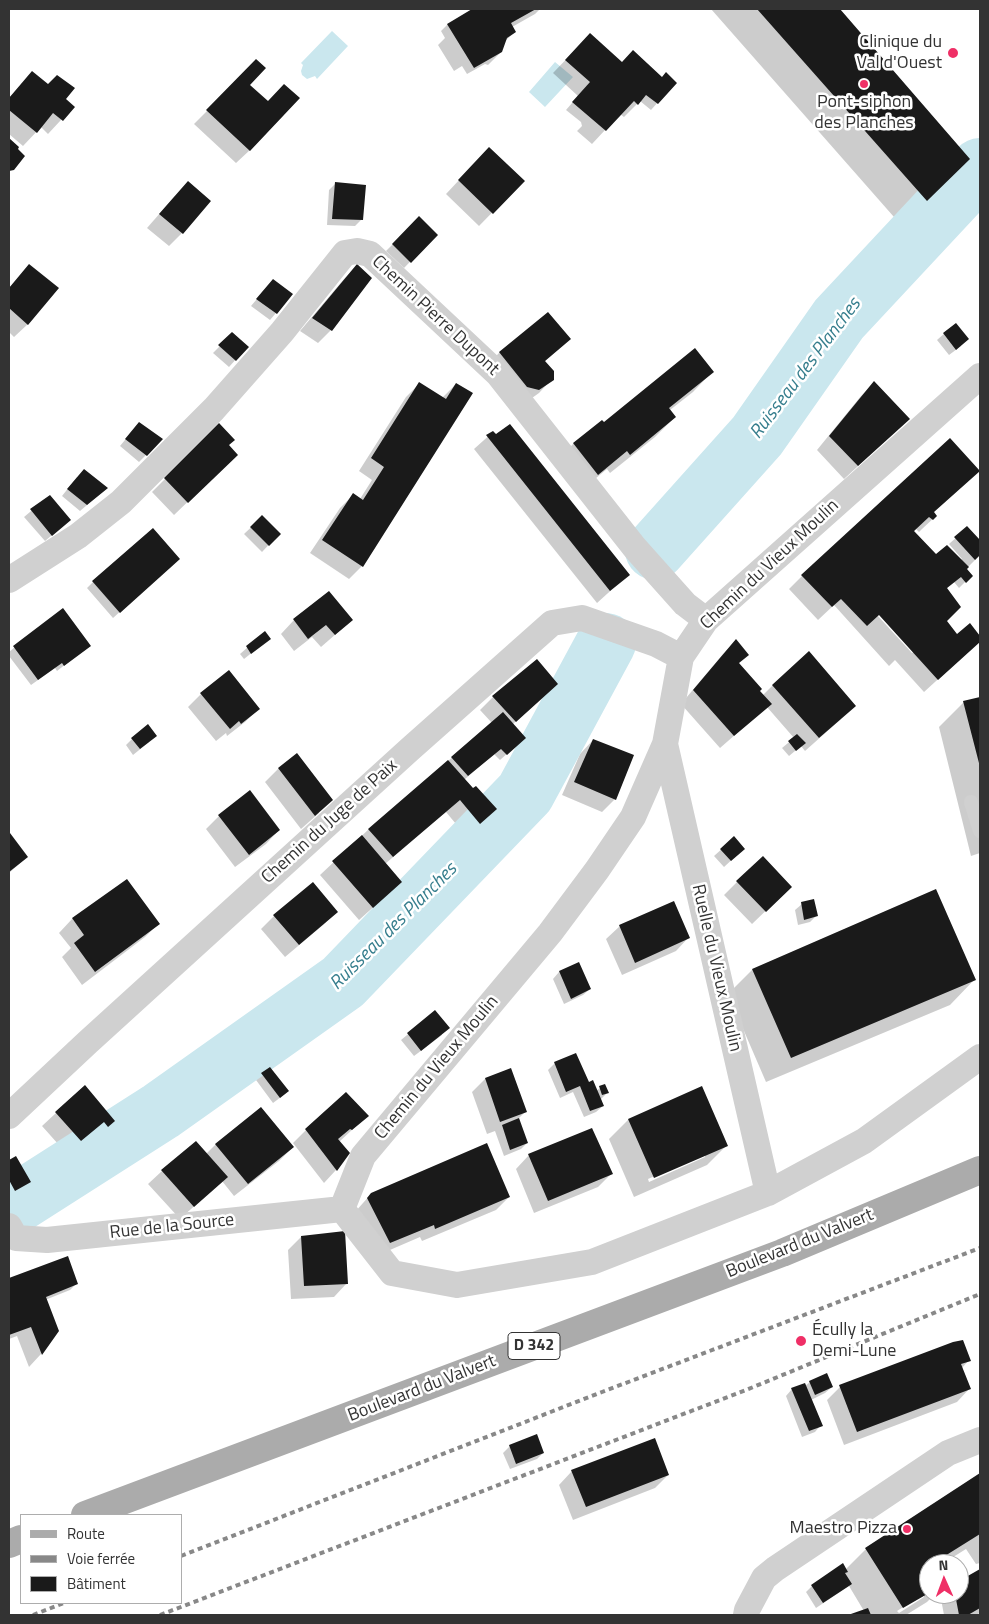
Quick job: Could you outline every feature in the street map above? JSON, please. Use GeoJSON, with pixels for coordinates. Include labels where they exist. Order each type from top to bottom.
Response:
{"type":"FeatureCollection","features":[{"type":"Feature","properties":{"kind":"main road","name":"Boulevard du Valvert"},"geometry":{"type":"LineString","coordinates":[[88,1514],[782,1253],[980,1170]]}},
{"type":"Feature","properties":{"kind":"street","name":"Chemin Pierre Dupont"},"geometry":{"type":"LineString","coordinates":[[9,580],[78,536],[121,502],[220,402],[282,332],[345,253],[357,250],[370,254],[498,374],[636,548],[685,604],[706,620]]}},
{"type":"Feature","properties":{"kind":"street","name":"Chemin du Vieux Moulin"},"geometry":{"type":"LineString","coordinates":[[342,1209],[363,1156],[550,933],[597,870],[633,817],[665,744],[681,657],[706,620],[980,376]]}},
{"type":"Feature","properties":{"kind":"street","name":"Chemin du Juge de Paix"},"geometry":{"type":"LineString","coordinates":[[9,1116],[182,956],[552,623],[582,618],[656,644],[681,657]]}},
{"type":"Feature","properties":{"kind":"street","name":"Ruelle du Vieux Moulin"},"geometry":{"type":"LineString","coordinates":[[665,744],[768,1192]]}},
{"type":"Feature","properties":{"kind":"street"},"geometry":{"type":"LineString","coordinates":[[342,1209],[392,1273],[457,1284],[592,1262],[768,1192],[864,1141],[980,1057]]}},
{"type":"Feature","properties":{"kind":"street","name":"Rue de la Source"},"geometry":{"type":"LineString","coordinates":[[12,1232],[47,1240],[342,1209]]}},
{"type":"Feature","properties":{"kind":"street"},"geometry":{"type":"LineString","coordinates":[[746,1615],[764,1578],[775,1568],[948,1453],[980,1440]]}},
{"type":"Feature","properties":{"kind":"lane"},"geometry":{"type":"LineString","coordinates":[[971,802],[980,831]]}},
{"type":"Feature","properties":{"kind":"water"},"geometry":{"type":"Polygon","coordinates":[[[332,31],[348,46],[317,79],[315,76],[307,79],[302,75],[303,65],[301,63],[332,31]]]}},
{"type":"Feature","properties":{"kind":"water"},"geometry":{"type":"Polygon","coordinates":[[[555,62],[573,77],[545,107],[529,92],[555,62]]]}},
{"type":"Feature","properties":{"kind":"building"},"geometry":{"type":"Polygon","coordinates":[[[472,9],[536,9],[511,23],[516,32],[507,38],[502,52],[474,68],[447,24],[472,9]]]}},
{"type":"Feature","properties":{"kind":"building","name":"Pont-siphon des Planches"},"geometry":{"type":"Polygon","coordinates":[[[757,9],[840,9],[970,159],[927,201],[757,9]]]}},
{"type":"Feature","properties":{"kind":"building"},"geometry":{"type":"Polygon","coordinates":[[[590,33],[622,62],[633,50],[662,77],[666,72],[677,83],[658,104],[646,95],[638,105],[634,101],[606,131],[572,102],[590,82],[565,60],[590,33]]]}},
{"type":"Feature","properties":{"kind":"building"},"geometry":{"type":"Polygon","coordinates":[[[256,59],[266,68],[250,85],[268,101],[284,84],[300,98],[250,151],[206,110],[256,59]]]}},
{"type":"Feature","properties":{"kind":"building"},"geometry":{"type":"Polygon","coordinates":[[[32,71],[48,84],[57,75],[75,88],[66,99],[75,107],[63,121],[53,113],[37,133],[9,110],[9,98],[32,71]]]}},
{"type":"Feature","properties":{"kind":"building"},"geometry":{"type":"Polygon","coordinates":[[[9,138],[25,156],[14,170],[9,171],[9,138]]]}},
{"type":"Feature","properties":{"kind":"building"},"geometry":{"type":"Polygon","coordinates":[[[489,147],[525,181],[493,214],[458,180],[489,147]]]}},
{"type":"Feature","properties":{"kind":"building"},"geometry":{"type":"Polygon","coordinates":[[[188,181],[211,201],[183,234],[159,214],[188,181]]]}},
{"type":"Feature","properties":{"kind":"building"},"geometry":{"type":"Polygon","coordinates":[[[335,182],[366,185],[363,220],[332,219],[335,182]]]}},
{"type":"Feature","properties":{"kind":"building"},"geometry":{"type":"Polygon","coordinates":[[[419,216],[438,235],[411,263],[392,244],[419,216]]]}},
{"type":"Feature","properties":{"kind":"building"},"geometry":{"type":"Polygon","coordinates":[[[29,264],[59,288],[28,325],[9,308],[9,288],[29,264]]]}},
{"type":"Feature","properties":{"kind":"building"},"geometry":{"type":"Polygon","coordinates":[[[357,264],[372,278],[332,331],[312,318],[357,264]]]}},
{"type":"Feature","properties":{"kind":"building"},"geometry":{"type":"Polygon","coordinates":[[[273,279],[293,294],[277,314],[256,299],[273,279]]]}},
{"type":"Feature","properties":{"kind":"building"},"geometry":{"type":"Polygon","coordinates":[[[548,312],[571,339],[545,361],[554,371],[554,380],[539,390],[527,387],[499,352],[548,312]]]}},
{"type":"Feature","properties":{"kind":"building"},"geometry":{"type":"Polygon","coordinates":[[[956,323],[969,339],[956,350],[943,333],[956,323]]]}},
{"type":"Feature","properties":{"kind":"building"},"geometry":{"type":"Polygon","coordinates":[[[232,332],[249,347],[236,361],[218,345],[232,332]]]}},
{"type":"Feature","properties":{"kind":"building"},"geometry":{"type":"Polygon","coordinates":[[[695,348],[714,372],[669,408],[676,417],[630,455],[627,451],[598,475],[573,443],[602,420],[604,422],[695,348]]]}},
{"type":"Feature","properties":{"kind":"building"},"geometry":{"type":"Polygon","coordinates":[[[874,381],[910,419],[858,466],[829,436],[874,381]]]}},
{"type":"Feature","properties":{"kind":"building"},"geometry":{"type":"Polygon","coordinates":[[[419,382],[446,399],[456,383],[473,393],[363,567],[322,540],[353,493],[363,500],[384,467],[371,458],[419,382]]]}},
{"type":"Feature","properties":{"kind":"building"},"geometry":{"type":"Polygon","coordinates":[[[139,422],[163,439],[147,456],[125,439],[139,422]]]}},
{"type":"Feature","properties":{"kind":"building"},"geometry":{"type":"Polygon","coordinates":[[[219,423],[235,440],[229,445],[238,455],[188,503],[164,478],[219,423]]]}},
{"type":"Feature","properties":{"kind":"building"},"geometry":{"type":"Polygon","coordinates":[[[510,424],[630,575],[610,591],[486,435],[493,431],[496,434],[510,424]]]}},
{"type":"Feature","properties":{"kind":"building"},"geometry":{"type":"Polygon","coordinates":[[[950,438],[980,471],[934,512],[937,516],[933,520],[929,517],[914,531],[936,554],[947,545],[969,567],[967,569],[973,576],[966,583],[961,577],[947,588],[961,607],[947,621],[957,634],[970,623],[980,636],[980,642],[938,680],[879,615],[867,626],[841,599],[832,607],[801,575],[950,438]]]}},
{"type":"Feature","properties":{"kind":"building"},"geometry":{"type":"Polygon","coordinates":[[[84,469],[108,488],[87,505],[67,489],[84,469]]]}},
{"type":"Feature","properties":{"kind":"building"},"geometry":{"type":"Polygon","coordinates":[[[50,495],[71,520],[52,536],[30,509],[50,495]]]}},
{"type":"Feature","properties":{"kind":"building"},"geometry":{"type":"Polygon","coordinates":[[[262,515],[281,534],[269,546],[250,527],[262,515]]]}},
{"type":"Feature","properties":{"kind":"building"},"geometry":{"type":"Polygon","coordinates":[[[967,526],[980,540],[980,555],[975,560],[954,537],[967,526]]]}},
{"type":"Feature","properties":{"kind":"building"},"geometry":{"type":"Polygon","coordinates":[[[153,528],[180,559],[120,613],[92,581],[153,528]]]}},
{"type":"Feature","properties":{"kind":"building"},"geometry":{"type":"Polygon","coordinates":[[[329,591],[353,620],[335,635],[326,625],[308,639],[293,619],[329,591]]]}},
{"type":"Feature","properties":{"kind":"building"},"geometry":{"type":"Polygon","coordinates":[[[63,608],[91,646],[64,666],[62,663],[38,680],[13,646],[63,608]]]}},
{"type":"Feature","properties":{"kind":"building"},"geometry":{"type":"Polygon","coordinates":[[[265,631],[271,639],[251,654],[246,646],[265,631]]]}},
{"type":"Feature","properties":{"kind":"building"},"geometry":{"type":"Polygon","coordinates":[[[736,639],[749,655],[739,663],[762,689],[760,691],[772,704],[734,736],[693,690],[736,639]]]}},
{"type":"Feature","properties":{"kind":"building"},"geometry":{"type":"Polygon","coordinates":[[[809,651],[856,706],[819,738],[772,685],[809,651]]]}},
{"type":"Feature","properties":{"kind":"building"},"geometry":{"type":"Polygon","coordinates":[[[537,659],[558,684],[516,722],[492,696],[537,659]]]}},
{"type":"Feature","properties":{"kind":"building"},"geometry":{"type":"Polygon","coordinates":[[[229,670],[260,709],[241,724],[239,721],[230,729],[200,693],[229,670]]]}},
{"type":"Feature","properties":{"kind":"building"},"geometry":{"type":"Polygon","coordinates":[[[980,697],[980,767],[963,701],[980,697]]]}},
{"type":"Feature","properties":{"kind":"building"},"geometry":{"type":"Polygon","coordinates":[[[503,712],[526,738],[507,755],[501,749],[468,776],[451,757],[503,712]]]}},
{"type":"Feature","properties":{"kind":"building"},"geometry":{"type":"Polygon","coordinates":[[[148,724],[157,736],[140,749],[131,738],[148,724]]]}},
{"type":"Feature","properties":{"kind":"building"},"geometry":{"type":"Polygon","coordinates":[[[797,734],[806,743],[796,751],[788,741],[797,734]]]}},
{"type":"Feature","properties":{"kind":"building"},"geometry":{"type":"Polygon","coordinates":[[[593,739],[634,755],[616,800],[574,782],[593,739]]]}},
{"type":"Feature","properties":{"kind":"building"},"geometry":{"type":"Polygon","coordinates":[[[297,753],[333,800],[315,816],[278,768],[297,753]]]}},
{"type":"Feature","properties":{"kind":"building"},"geometry":{"type":"Polygon","coordinates":[[[448,760],[473,788],[476,786],[497,809],[480,824],[460,800],[393,857],[368,829],[448,760]]]}},
{"type":"Feature","properties":{"kind":"building"},"geometry":{"type":"Polygon","coordinates":[[[250,790],[280,830],[249,855],[218,815],[250,790]]]}},
{"type":"Feature","properties":{"kind":"building"},"geometry":{"type":"Polygon","coordinates":[[[9,834],[28,857],[9,872],[9,834]]]}},
{"type":"Feature","properties":{"kind":"building"},"geometry":{"type":"Polygon","coordinates":[[[362,835],[402,882],[373,908],[332,861],[362,835]]]}},
{"type":"Feature","properties":{"kind":"building"},"geometry":{"type":"Polygon","coordinates":[[[734,836],[745,849],[731,861],[720,849],[734,836]]]}},
{"type":"Feature","properties":{"kind":"building"},"geometry":{"type":"Polygon","coordinates":[[[763,856],[792,887],[766,912],[736,881],[763,856]]]}},
{"type":"Feature","properties":{"kind":"building"},"geometry":{"type":"Polygon","coordinates":[[[127,879],[160,924],[95,972],[74,943],[84,935],[72,918],[127,879]]]}},
{"type":"Feature","properties":{"kind":"building"},"geometry":{"type":"Polygon","coordinates":[[[313,882],[338,912],[299,945],[273,915],[313,882]]]}},
{"type":"Feature","properties":{"kind":"building"},"geometry":{"type":"Polygon","coordinates":[[[936,889],[976,980],[791,1058],[752,969],[936,889]]]}},
{"type":"Feature","properties":{"kind":"building"},"geometry":{"type":"Polygon","coordinates":[[[814,899],[818,916],[804,920],[801,902],[814,899]]]}},
{"type":"Feature","properties":{"kind":"building"},"geometry":{"type":"Polygon","coordinates":[[[674,901],[690,938],[635,963],[619,925],[674,901]]]}},
{"type":"Feature","properties":{"kind":"building"},"geometry":{"type":"Polygon","coordinates":[[[579,962],[591,989],[571,999],[559,971],[579,962]]]}},
{"type":"Feature","properties":{"kind":"building"},"geometry":{"type":"Polygon","coordinates":[[[435,1010],[450,1028],[421,1051],[407,1033],[435,1010]]]}},
{"type":"Feature","properties":{"kind":"building"},"geometry":{"type":"Polygon","coordinates":[[[576,1053],[589,1082],[593,1080],[604,1106],[590,1111],[580,1086],[566,1092],[554,1062],[576,1053]]]}},
{"type":"Feature","properties":{"kind":"building"},"geometry":{"type":"Polygon","coordinates":[[[270,1067],[289,1091],[280,1098],[261,1073],[270,1067]]]}},
{"type":"Feature","properties":{"kind":"building"},"geometry":{"type":"Polygon","coordinates":[[[511,1068],[527,1112],[500,1122],[485,1078],[511,1068]]]}},
{"type":"Feature","properties":{"kind":"building"},"geometry":{"type":"Polygon","coordinates":[[[605,1084],[609,1093],[602,1095],[599,1086],[605,1084]]]}},
{"type":"Feature","properties":{"kind":"building"},"geometry":{"type":"Polygon","coordinates":[[[85,1085],[115,1121],[108,1127],[104,1122],[81,1141],[55,1112],[85,1085]]]}},
{"type":"Feature","properties":{"kind":"building"},"geometry":{"type":"Polygon","coordinates":[[[702,1086],[728,1146],[654,1178],[628,1119],[702,1086]]]}},
{"type":"Feature","properties":{"kind":"building"},"geometry":{"type":"Polygon","coordinates":[[[346,1092],[369,1116],[338,1139],[350,1153],[337,1171],[305,1129],[346,1092]]]}},
{"type":"Feature","properties":{"kind":"building"},"geometry":{"type":"Polygon","coordinates":[[[261,1107],[294,1147],[248,1184],[215,1144],[261,1107]]]}},
{"type":"Feature","properties":{"kind":"building"},"geometry":{"type":"Polygon","coordinates":[[[519,1118],[528,1143],[510,1150],[502,1125],[519,1118]]]}},
{"type":"Feature","properties":{"kind":"building"},"geometry":{"type":"Polygon","coordinates":[[[592,1128],[613,1174],[548,1201],[528,1154],[592,1128]]]}},
{"type":"Feature","properties":{"kind":"building"},"geometry":{"type":"Polygon","coordinates":[[[196,1141],[228,1177],[194,1207],[161,1170],[196,1141]]]}},
{"type":"Feature","properties":{"kind":"building"},"geometry":{"type":"Polygon","coordinates":[[[487,1143],[510,1197],[435,1229],[434,1225],[390,1243],[367,1198],[371,1193],[487,1143]]]}},
{"type":"Feature","properties":{"kind":"building"},"geometry":{"type":"Polygon","coordinates":[[[16,1156],[31,1182],[15,1191],[9,1180],[9,1160],[16,1156]]]}},
{"type":"Feature","properties":{"kind":"building"},"geometry":{"type":"Polygon","coordinates":[[[345,1231],[348,1284],[304,1286],[301,1236],[345,1231]]]}},
{"type":"Feature","properties":{"kind":"building"},"geometry":{"type":"Polygon","coordinates":[[[68,1256],[78,1284],[46,1297],[59,1331],[42,1355],[31,1327],[9,1335],[9,1278],[68,1256]]]}},
{"type":"Feature","properties":{"kind":"building","name":"Écully la Demi-Lune"},"geometry":{"type":"Polygon","coordinates":[[[963,1340],[971,1361],[961,1364],[971,1389],[857,1432],[839,1385],[953,1342],[963,1340]]]}},
{"type":"Feature","properties":{"kind":"building"},"geometry":{"type":"Polygon","coordinates":[[[827,1373],[833,1387],[815,1395],[809,1381],[827,1373]]]}},
{"type":"Feature","properties":{"kind":"building"},"geometry":{"type":"Polygon","coordinates":[[[805,1383],[823,1426],[809,1431],[791,1388],[805,1383]]]}},
{"type":"Feature","properties":{"kind":"building"},"geometry":{"type":"Polygon","coordinates":[[[537,1434],[544,1453],[516,1464],[509,1445],[537,1434]]]}},
{"type":"Feature","properties":{"kind":"building"},"geometry":{"type":"Polygon","coordinates":[[[655,1438],[669,1475],[586,1507],[571,1470],[655,1438]]]}},
{"type":"Feature","properties":{"kind":"building"},"geometry":{"type":"Polygon","coordinates":[[[980,1473],[980,1534],[948,1554],[919,1554],[919,1599],[903,1608],[865,1548],[980,1473]]]}},
{"type":"Feature","properties":{"kind":"building"},"geometry":{"type":"Polygon","coordinates":[[[843,1563],[848,1572],[845,1573],[852,1584],[823,1603],[811,1585],[843,1563]]]}},
{"type":"Feature","properties":{"kind":"building"},"geometry":{"type":"Polygon","coordinates":[[[980,1569],[980,1608],[968,1615],[959,1615],[957,1604],[969,1604],[969,1575],[980,1569]]]}},
{"type":"Feature","properties":{"kind":"building"},"geometry":{"type":"Polygon","coordinates":[[[868,1608],[871,1615],[848,1615],[868,1608]]]}},
{"type":"Feature","properties":{"kind":"waterway","name":"Ruisseau des Planches"},"geometry":{"type":"LineString","coordinates":[[655,550],[757,436],[839,319],[980,168]]}},
{"type":"Feature","properties":{"kind":"waterway","name":"Ruisseau des Planches"},"geometry":{"type":"LineString","coordinates":[[9,1208],[161,1111],[343,982],[525,793],[606,643]]}},
{"type":"Feature","properties":{"kind":"railway"},"geometry":{"type":"LineString","coordinates":[[182,1556],[602,1392],[980,1248]]}},
{"type":"Feature","properties":{"kind":"railway"},"geometry":{"type":"LineString","coordinates":[[160,1615],[746,1390],[980,1294]]}},
{"type":"Feature","properties":{"kind":"railway"},"geometry":{"type":"LineString","coordinates":[[33,1615],[61,1604]]}},
{"type":"Feature","properties":{"kind":"place","name":"Clinique du Val d'Ouest"},"geometry":{"type":"Point","coordinates":[953,53]}},
{"type":"Feature","properties":{"kind":"place","name":"Pont-siphon des Planches"},"geometry":{"type":"Point","coordinates":[864,84]}},
{"type":"Feature","properties":{"kind":"place","name":"Écully la Demi-Lune"},"geometry":{"type":"Point","coordinates":[801,1341]}},
{"type":"Feature","properties":{"kind":"place","name":"Maestro Pizza"},"geometry":{"type":"Point","coordinates":[907,1529]}}]}
